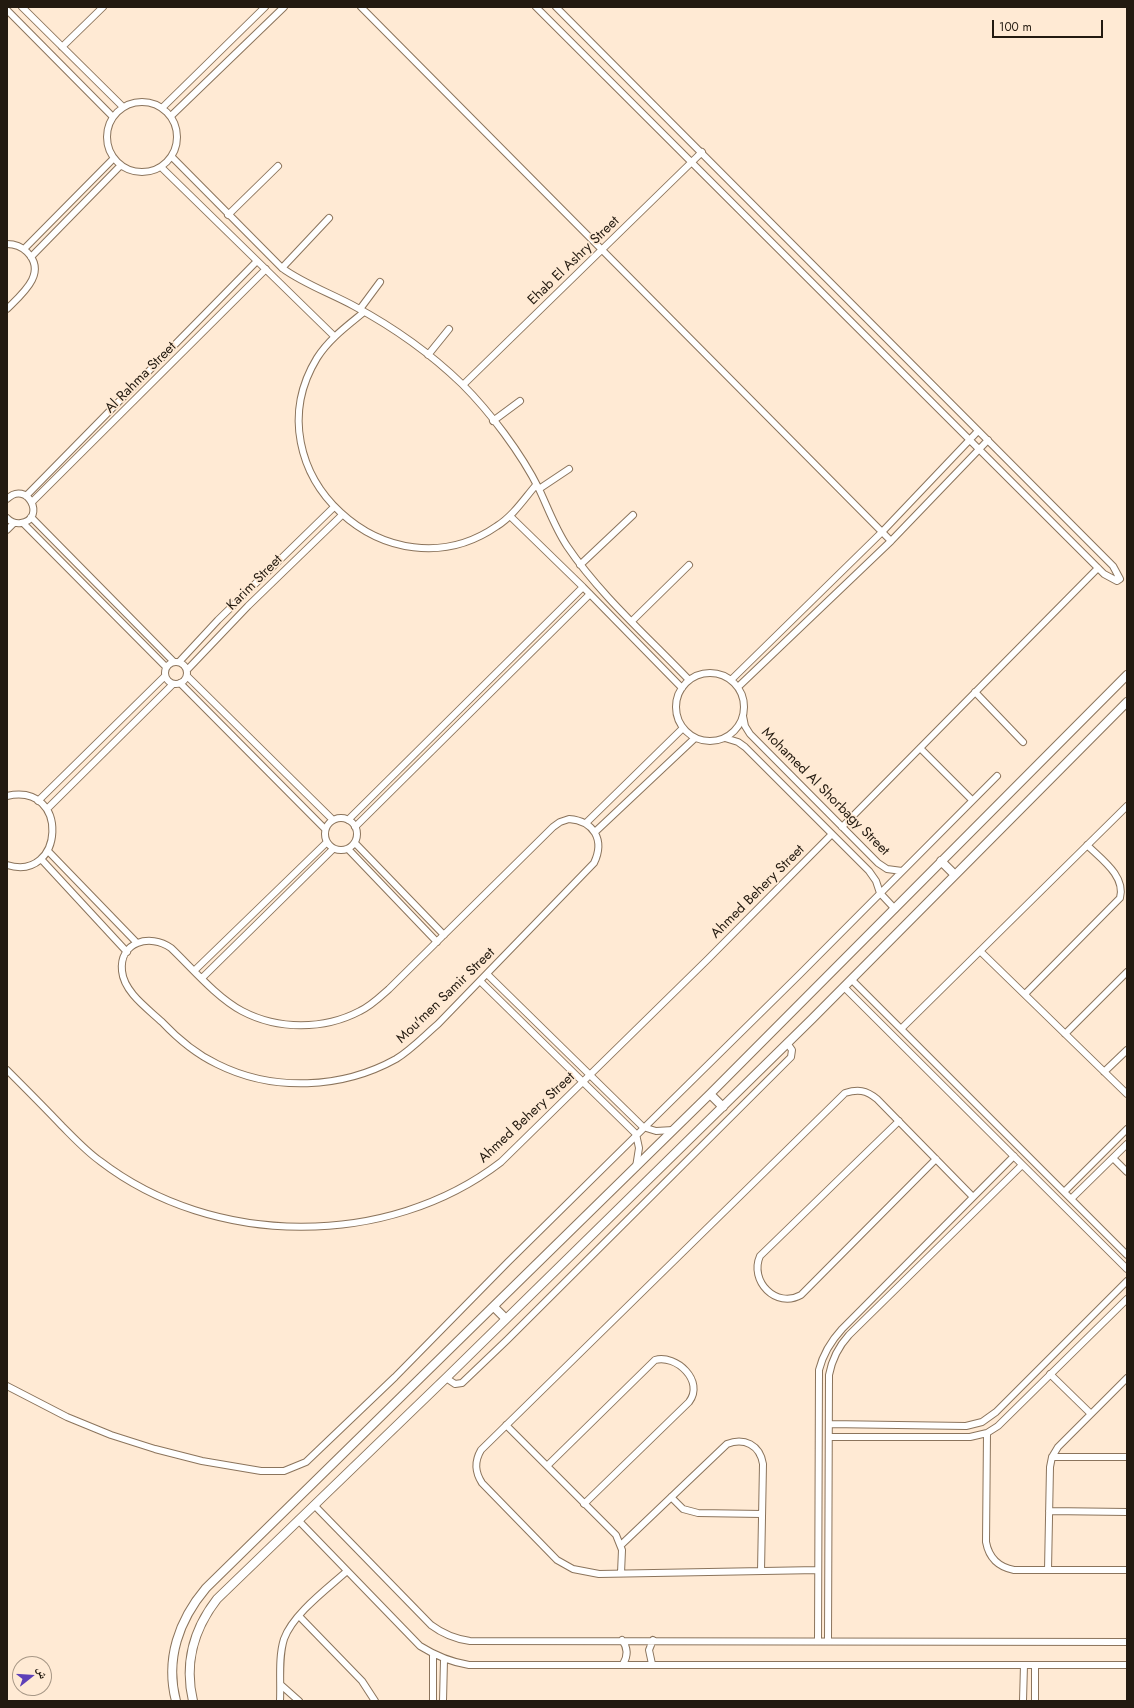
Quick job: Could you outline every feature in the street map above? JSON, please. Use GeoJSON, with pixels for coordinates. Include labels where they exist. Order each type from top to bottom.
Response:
{"type":"FeatureCollection","features":[{"type":"Feature","properties":{"kind":"street"},"geometry":{"type":"LineString","coordinates":[[22,7],[123,107]]}},
{"type":"Feature","properties":{"kind":"street"},"geometry":{"type":"LineString","coordinates":[[62,47],[103,7]]}},
{"type":"Feature","properties":{"kind":"street"},"geometry":{"type":"LineString","coordinates":[[162,108],[265,7]]}},
{"type":"Feature","properties":{"kind":"street"},"geometry":{"type":"LineString","coordinates":[[171,116],[284,7]]}},
{"type":"Feature","properties":{"kind":"street"},"geometry":{"type":"LineString","coordinates":[[361,7],[891,541]]}},
{"type":"Feature","properties":{"kind":"street"},"geometry":{"type":"LineString","coordinates":[[536,7],[1098,568],[1108,577],[1117,581],[1120,579],[1113,566],[556,7]]}},
{"type":"Feature","properties":{"kind":"street"},"geometry":{"type":"LineString","coordinates":[[7,10],[113,117]]}},
{"type":"Feature","properties":{"kind":"street"},"geometry":{"type":"LineString","coordinates":[[135,102],[147,102],[162,108],[171,116],[175,124],[178,141],[172,157],[161,167],[145,172],[128,170],[114,158],[109,148],[107,137],[108,127],[113,117],[123,107],[135,102]]}},
{"type":"Feature","properties":{"kind":"street","name":"Ehab El Ashry Street"},"geometry":{"type":"LineString","coordinates":[[463,385],[702,152]]}},
{"type":"Feature","properties":{"kind":"street"},"geometry":{"type":"LineString","coordinates":[[172,157],[282,268],[300,279],[362,310],[428,355],[463,385],[493,421],[538,487],[556,526],[580,565],[689,680]]}},
{"type":"Feature","properties":{"kind":"street"},"geometry":{"type":"LineString","coordinates":[[24,249],[114,158]]}},
{"type":"Feature","properties":{"kind":"street"},"geometry":{"type":"LineString","coordinates":[[31,257],[121,165]]}},
{"type":"Feature","properties":{"kind":"street"},"geometry":{"type":"LineString","coordinates":[[228,214],[278,166]]}},
{"type":"Feature","properties":{"kind":"street"},"geometry":{"type":"LineString","coordinates":[[161,167],[334,336]]}},
{"type":"Feature","properties":{"kind":"street"},"geometry":{"type":"LineString","coordinates":[[282,268],[330,218]]}},
{"type":"Feature","properties":{"kind":"street"},"geometry":{"type":"LineString","coordinates":[[7,244],[24,249],[31,257],[35,273],[29,287],[7,309]]}},
{"type":"Feature","properties":{"kind":"street","name":"Al Rahma Street"},"geometry":{"type":"LineString","coordinates":[[26,496],[257,261]]}},
{"type":"Feature","properties":{"kind":"street","name":"Al Rahma Street"},"geometry":{"type":"LineString","coordinates":[[32,502],[266,269]]}},
{"type":"Feature","properties":{"kind":"street"},"geometry":{"type":"LineString","coordinates":[[380,282],[362,310],[334,336],[317,359],[310,372],[302,400],[300,414],[302,443],[310,471],[324,496],[342,515],[360,528],[385,541],[401,546],[429,548],[451,546],[467,542],[488,532],[510,516],[538,487],[569,469]]}},
{"type":"Feature","properties":{"kind":"street"},"geometry":{"type":"LineString","coordinates":[[428,355],[450,328]]}},
{"type":"Feature","properties":{"kind":"street"},"geometry":{"type":"LineString","coordinates":[[493,421],[520,401]]}},
{"type":"Feature","properties":{"kind":"street"},"geometry":{"type":"LineString","coordinates":[[731,680],[882,532],[978,431]]}},
{"type":"Feature","properties":{"kind":"street"},"geometry":{"type":"LineString","coordinates":[[738,687],[891,541],[988,440]]}},
{"type":"Feature","properties":{"kind":"street"},"geometry":{"type":"LineString","coordinates":[[7,518],[14,523],[23,523],[31,517],[33,512],[32,502],[26,496],[18,494],[8,497]]}},
{"type":"Feature","properties":{"kind":"street","name":"Karim Street"},"geometry":{"type":"LineString","coordinates":[[176,662],[334,507]]}},
{"type":"Feature","properties":{"kind":"street","name":"Karim Street"},"geometry":{"type":"LineString","coordinates":[[186,673],[299,556],[342,515]]}},
{"type":"Feature","properties":{"kind":"street"},"geometry":{"type":"LineString","coordinates":[[580,565],[633,515]]}},
{"type":"Feature","properties":{"kind":"street"},"geometry":{"type":"LineString","coordinates":[[510,516],[583,587],[682,688]]}},
{"type":"Feature","properties":{"kind":"street"},"geometry":{"type":"LineString","coordinates":[[31,517],[176,662],[184,665],[186,673],[333,820]]}},
{"type":"Feature","properties":{"kind":"street"},"geometry":{"type":"LineString","coordinates":[[7,530],[14,523]]}},
{"type":"Feature","properties":{"kind":"street"},"geometry":{"type":"LineString","coordinates":[[23,523],[166,667]]}},
{"type":"Feature","properties":{"kind":"street"},"geometry":{"type":"LineString","coordinates":[[291,548],[299,556]]}},
{"type":"Feature","properties":{"kind":"street"},"geometry":{"type":"LineString","coordinates":[[632,621],[689,565]]}},
{"type":"Feature","properties":{"kind":"street"},"geometry":{"type":"LineString","coordinates":[[842,827],[1098,568]]}},
{"type":"Feature","properties":{"kind":"street"},"geometry":{"type":"LineString","coordinates":[[348,820],[583,587]]}},
{"type":"Feature","properties":{"kind":"street"},"geometry":{"type":"LineString","coordinates":[[355,827],[590,594]]}},
{"type":"Feature","properties":{"kind":"street"},"geometry":{"type":"LineString","coordinates":[[166,667],[176,662]]}},
{"type":"Feature","properties":{"kind":"street"},"geometry":{"type":"LineString","coordinates":[[38,801],[165,676],[166,667]]}},
{"type":"Feature","properties":{"kind":"street"},"geometry":{"type":"LineString","coordinates":[[180,683],[186,673]]}},
{"type":"Feature","properties":{"kind":"street"},"geometry":{"type":"LineString","coordinates":[[710,673],[724,676],[731,680],[738,687],[744,701],[743,716],[736,729],[725,738],[710,741],[695,738],[683,728],[677,715],[676,701],[682,688],[689,680],[697,675],[710,673]]}},
{"type":"Feature","properties":{"kind":"street"},"geometry":{"type":"LineString","coordinates":[[176,1701],[172,1675],[173,1656],[182,1625],[193,1603],[206,1588],[367,1432],[710,1094],[1127,675]]}},
{"type":"Feature","properties":{"kind":"street"},"geometry":{"type":"LineString","coordinates":[[165,676],[173,684]]}},
{"type":"Feature","properties":{"kind":"street"},"geometry":{"type":"LineString","coordinates":[[47,809],[173,684],[180,683]]}},
{"type":"Feature","properties":{"kind":"street"},"geometry":{"type":"LineString","coordinates":[[180,683],[325,829]]}},
{"type":"Feature","properties":{"kind":"street"},"geometry":{"type":"LineString","coordinates":[[975,692],[1023,742]]}},
{"type":"Feature","properties":{"kind":"street"},"geometry":{"type":"LineString","coordinates":[[193,1701],[189,1673],[190,1657],[196,1636],[207,1612],[217,1599],[446,1378],[787,1044],[1127,702]]}},
{"type":"Feature","properties":{"kind":"street","name":"Mohamed Al Shorbagy Street"},"geometry":{"type":"LineString","coordinates":[[743,716],[745,726],[750,734],[882,866],[892,870],[902,871]]}},
{"type":"Feature","properties":{"kind":"street"},"geometry":{"type":"LineString","coordinates":[[586,823],[683,728]]}},
{"type":"Feature","properties":{"kind":"street"},"geometry":{"type":"LineString","coordinates":[[40,859],[127,952],[137,943],[150,940],[164,942],[194,971],[241,1011],[278,1023],[298,1026],[315,1025],[330,1022],[361,1011],[389,989],[553,827],[560,822],[569,819],[578,820],[586,823],[595,832],[695,738]]}},
{"type":"Feature","properties":{"kind":"street","name":"Mohamed Al Shorbagy Street"},"geometry":{"type":"LineString","coordinates":[[725,738],[734,740],[745,747],[873,876],[880,893],[895,909]]}},
{"type":"Feature","properties":{"kind":"street"},"geometry":{"type":"LineString","coordinates":[[920,748],[972,800]]}},
{"type":"Feature","properties":{"kind":"street"},"geometry":{"type":"LineString","coordinates":[[7,1386],[67,1417],[111,1435],[156,1449],[202,1461],[261,1471],[284,1471],[295,1467],[315,1454],[395,1377],[643,1127],[800,974],[997,776]]}},
{"type":"Feature","properties":{"kind":"street"},"geometry":{"type":"LineString","coordinates":[[7,796],[18,794],[29,796],[38,801],[47,809],[52,819],[54,830],[53,841],[48,851],[40,859],[31,865],[20,867],[7,865]]}},
{"type":"Feature","properties":{"kind":"street"},"geometry":{"type":"LineString","coordinates":[[901,1029],[1127,806]]}},
{"type":"Feature","properties":{"kind":"street"},"geometry":{"type":"LineString","coordinates":[[338,818],[348,820],[355,827],[357,838],[348,849],[343,851],[333,849],[326,843],[324,836],[325,829],[333,820],[338,818]]}},
{"type":"Feature","properties":{"kind":"street","name":"Mou'men Samir Street"},"geometry":{"type":"LineString","coordinates":[[127,952],[122,968],[125,985],[184,1042],[217,1064],[238,1073],[276,1082],[307,1084],[329,1082],[353,1077],[396,1059],[415,1045],[487,974],[594,863],[599,848],[595,832]]}},
{"type":"Feature","properties":{"kind":"street","name":"Ahmed Behery Street"},"geometry":{"type":"LineString","coordinates":[[7,1070],[100,1161],[165,1199],[182,1206],[220,1217],[276,1226],[310,1227],[353,1224],[390,1216],[424,1204],[462,1187],[501,1162],[831,835]]}},
{"type":"Feature","properties":{"kind":"street"},"geometry":{"type":"LineString","coordinates":[[194,971],[326,843]]}},
{"type":"Feature","properties":{"kind":"street"},"geometry":{"type":"LineString","coordinates":[[354,843],[444,935]]}},
{"type":"Feature","properties":{"kind":"street"},"geometry":{"type":"LineString","coordinates":[[1025,994],[1120,898],[1121,892],[1119,880],[1087,845]]}},
{"type":"Feature","properties":{"kind":"street"},"geometry":{"type":"LineString","coordinates":[[202,978],[333,849]]}},
{"type":"Feature","properties":{"kind":"street"},"geometry":{"type":"LineString","coordinates":[[348,849],[437,942]]}},
{"type":"Feature","properties":{"kind":"street"},"geometry":{"type":"LineString","coordinates":[[48,851],[137,943]]}},
{"type":"Feature","properties":{"kind":"street"},"geometry":{"type":"LineString","coordinates":[[941,861],[955,875]]}},
{"type":"Feature","properties":{"kind":"street"},"geometry":{"type":"LineString","coordinates":[[980,951],[1127,1094]]}},
{"type":"Feature","properties":{"kind":"street"},"geometry":{"type":"LineString","coordinates":[[1065,1034],[1127,972]]}},
{"type":"Feature","properties":{"kind":"street"},"geometry":{"type":"LineString","coordinates":[[487,974],[643,1127],[656,1131],[673,1130]]}},
{"type":"Feature","properties":{"kind":"street"},"geometry":{"type":"LineString","coordinates":[[852,979],[1127,1255]]}},
{"type":"Feature","properties":{"kind":"street"},"geometry":{"type":"LineString","coordinates":[[480,981],[636,1134],[639,1148],[635,1168]]}},
{"type":"Feature","properties":{"kind":"street"},"geometry":{"type":"LineString","coordinates":[[844,987],[1127,1269]]}},
{"type":"Feature","properties":{"kind":"street"},"geometry":{"type":"LineString","coordinates":[[446,1378],[455,1384],[462,1383],[507,1340],[791,1057],[792,1050],[787,1044]]}},
{"type":"Feature","properties":{"kind":"street"},"geometry":{"type":"LineString","coordinates":[[1104,1072],[1127,1050]]}},
{"type":"Feature","properties":{"kind":"street"},"geometry":{"type":"LineString","coordinates":[[818,1570],[590,1573],[565,1565],[557,1560],[482,1483],[476,1471],[477,1457],[481,1450],[506,1425],[845,1093],[861,1090],[870,1093],[973,1197]]}},
{"type":"Feature","properties":{"kind":"street"},"geometry":{"type":"LineString","coordinates":[[710,1094],[723,1107]]}},
{"type":"Feature","properties":{"kind":"street"},"geometry":{"type":"LineString","coordinates":[[899,1121],[760,1256],[756,1270],[760,1284],[775,1297],[782,1299],[795,1298],[801,1295],[936,1159]]}},
{"type":"Feature","properties":{"kind":"street"},"geometry":{"type":"LineString","coordinates":[[1064,1192],[1127,1129]]}},
{"type":"Feature","properties":{"kind":"street"},"geometry":{"type":"LineString","coordinates":[[1071,1199],[1127,1144]]}},
{"type":"Feature","properties":{"kind":"street"},"geometry":{"type":"LineString","coordinates":[[818,1641],[819,1370],[824,1355],[831,1341],[842,1329],[1014,1156]]}},
{"type":"Feature","properties":{"kind":"street"},"geometry":{"type":"LineString","coordinates":[[1113,1158],[1127,1172]]}},
{"type":"Feature","properties":{"kind":"street"},"geometry":{"type":"LineString","coordinates":[[828,1641],[830,1368],[844,1341],[1022,1165]]}},
{"type":"Feature","properties":{"kind":"street"},"geometry":{"type":"LineString","coordinates":[[829,1424],[966,1426],[982,1422],[996,1412],[1127,1281]]}},
{"type":"Feature","properties":{"kind":"street"},"geometry":{"type":"LineString","coordinates":[[829,1437],[976,1437],[987,1433],[998,1426],[1127,1299]]}},
{"type":"Feature","properties":{"kind":"street"},"geometry":{"type":"LineString","coordinates":[[494,1307],[506,1319]]}},
{"type":"Feature","properties":{"kind":"street"},"geometry":{"type":"LineString","coordinates":[[547,1466],[655,1360],[661,1358],[673,1361],[692,1378],[695,1390],[689,1402],[584,1504]]}},
{"type":"Feature","properties":{"kind":"street"},"geometry":{"type":"LineString","coordinates":[[1050,1374],[1090,1414]]}},
{"type":"Feature","properties":{"kind":"street"},"geometry":{"type":"LineString","coordinates":[[1048,1570],[1050,1467],[1052,1458],[1058,1447],[1127,1378]]}},
{"type":"Feature","properties":{"kind":"street"},"geometry":{"type":"LineString","coordinates":[[506,1425],[584,1504],[613,1531],[621,1545],[621,1573]]}},
{"type":"Feature","properties":{"kind":"street"},"geometry":{"type":"LineString","coordinates":[[367,1432],[378,1442]]}},
{"type":"Feature","properties":{"kind":"street"},"geometry":{"type":"LineString","coordinates":[[987,1433],[988,1549],[995,1561],[1007,1568],[1048,1570],[1127,1570]]}},
{"type":"Feature","properties":{"kind":"street"},"geometry":{"type":"LineString","coordinates":[[621,1545],[727,1444],[740,1441],[754,1446],[762,1457],[761,1571]]}},
{"type":"Feature","properties":{"kind":"street"},"geometry":{"type":"LineString","coordinates":[[1052,1458],[1127,1457]]}},
{"type":"Feature","properties":{"kind":"street"},"geometry":{"type":"LineString","coordinates":[[671,1497],[683,1508],[698,1514],[762,1514]]}},
{"type":"Feature","properties":{"kind":"street"},"geometry":{"type":"LineString","coordinates":[[314,1505],[425,1620],[440,1632],[449,1636],[470,1641],[653,1640],[1127,1642]]}},
{"type":"Feature","properties":{"kind":"street"},"geometry":{"type":"LineString","coordinates":[[1049,1511],[1127,1512]]}},
{"type":"Feature","properties":{"kind":"street"},"geometry":{"type":"LineString","coordinates":[[298,1520],[410,1637],[444,1660],[469,1665],[1127,1665]]}},
{"type":"Feature","properties":{"kind":"street"},"geometry":{"type":"LineString","coordinates":[[280,1701],[282,1648],[284,1639],[293,1623],[299,1616],[347,1571]]}},
{"type":"Feature","properties":{"kind":"street"},"geometry":{"type":"LineString","coordinates":[[299,1616],[362,1681],[375,1701]]}},
{"type":"Feature","properties":{"kind":"street"},"geometry":{"type":"LineString","coordinates":[[622,1640],[625,1645],[627,1655],[623,1664]]}},
{"type":"Feature","properties":{"kind":"street"},"geometry":{"type":"LineString","coordinates":[[652,1664],[649,1650],[653,1640]]}},
{"type":"Feature","properties":{"kind":"street"},"geometry":{"type":"LineString","coordinates":[[433,1654],[433,1701]]}},
{"type":"Feature","properties":{"kind":"street"},"geometry":{"type":"LineString","coordinates":[[443,1701],[444,1660]]}},
{"type":"Feature","properties":{"kind":"street"},"geometry":{"type":"LineString","coordinates":[[1023,1701],[1024,1665]]}},
{"type":"Feature","properties":{"kind":"street"},"geometry":{"type":"LineString","coordinates":[[1035,1665],[1035,1701]]}},
{"type":"Feature","properties":{"kind":"street"},"geometry":{"type":"LineString","coordinates":[[281,1685],[299,1701]]}}]}
